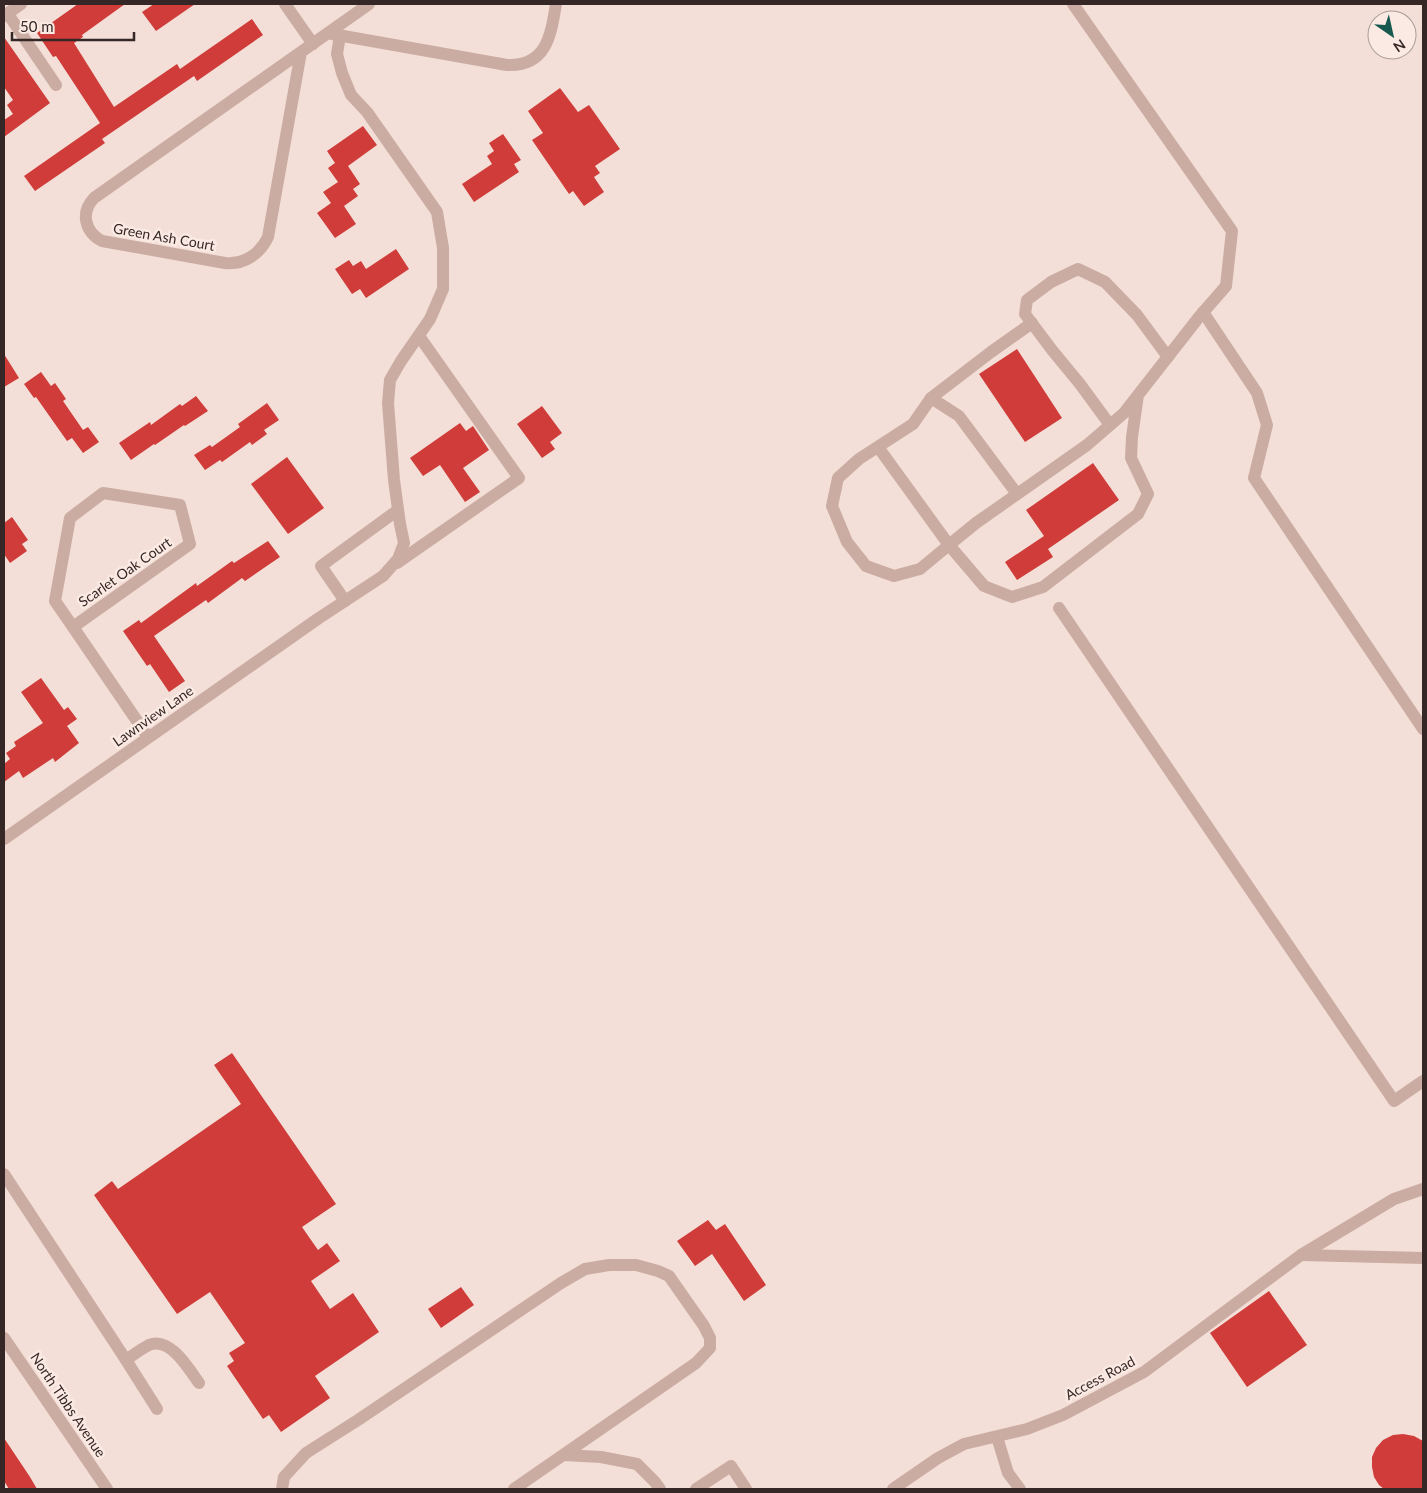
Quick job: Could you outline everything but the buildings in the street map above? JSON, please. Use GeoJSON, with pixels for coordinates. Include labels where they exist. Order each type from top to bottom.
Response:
{"type":"FeatureCollection","features":[{"type":"Feature","properties":{"kind":"street"},"geometry":{"type":"LineString","coordinates":[[21,4],[6,15],[56,85]]}},
{"type":"Feature","properties":{"kind":"street"},"geometry":{"type":"LineString","coordinates":[[285,4],[313,44]]}},
{"type":"Feature","properties":{"kind":"street","name":"Green Ash Court"},"geometry":{"type":"LineString","coordinates":[[301,52],[268,237],[259,250],[247,260],[225,263],[102,241],[92,234],[86,225],[85,214],[90,202],[94,198],[301,52],[334,34],[369,4]]}},
{"type":"Feature","properties":{"kind":"street"},"geometry":{"type":"LineString","coordinates":[[391,567],[398,560],[404,544],[398,510],[388,403],[390,380],[430,319],[443,289],[443,248],[437,212],[366,112],[351,95],[342,73],[334,34],[507,65],[516,65],[533,60],[547,45],[556,4]]}},
{"type":"Feature","properties":{"kind":"street"},"geometry":{"type":"LineString","coordinates":[[1032,323],[931,398],[913,424],[859,459],[838,478],[832,506],[847,542],[866,566],[894,576],[920,569],[976,523],[1087,445],[1124,413],[1203,312],[1226,286],[1232,231],[1073,4]]}},
{"type":"Feature","properties":{"kind":"street"},"geometry":{"type":"LineString","coordinates":[[1110,425],[1025,314],[1027,300],[1051,282],[1078,270],[1105,282],[1137,315],[1168,357]]}},
{"type":"Feature","properties":{"kind":"street"},"geometry":{"type":"LineString","coordinates":[[1203,312],[1257,393],[1267,425],[1254,478],[1423,729]]}},
{"type":"Feature","properties":{"kind":"street"},"geometry":{"type":"LineString","coordinates":[[391,567],[519,478],[418,336]]}},
{"type":"Feature","properties":{"kind":"street"},"geometry":{"type":"LineString","coordinates":[[878,446],[949,545],[984,586],[1012,598],[1044,587],[1138,514],[1148,494],[1131,458],[1138,395]]}},
{"type":"Feature","properties":{"kind":"street"},"geometry":{"type":"LineString","coordinates":[[931,398],[959,416],[1017,494]]}},
{"type":"Feature","properties":{"kind":"street","name":"Scarlet Oak Court"},"geometry":{"type":"LineString","coordinates":[[73,627],[190,544],[180,505],[103,493],[70,518],[55,601],[148,737]]}},
{"type":"Feature","properties":{"kind":"street"},"geometry":{"type":"LineString","coordinates":[[345,601],[321,566],[398,510]]}},
{"type":"Feature","properties":{"kind":"street","name":"Lawnview Lane"},"geometry":{"type":"LineString","coordinates":[[4,839],[319,618],[383,576],[391,567]]}},
{"type":"Feature","properties":{"kind":"street"},"geometry":{"type":"LineString","coordinates":[[1059,608],[1394,1101],[1423,1081]]}},
{"type":"Feature","properties":{"kind":"street"},"geometry":{"type":"LineString","coordinates":[[4,1174],[157,1409]]}},
{"type":"Feature","properties":{"kind":"street","name":"Access Road"},"geometry":{"type":"LineString","coordinates":[[892,1489],[938,1458],[964,1444],[1027,1428],[1063,1415],[1144,1372],[1301,1255],[1394,1200],[1423,1189]]}},
{"type":"Feature","properties":{"kind":"street"},"geometry":{"type":"LineString","coordinates":[[1301,1255],[1423,1258]]}},
{"type":"Feature","properties":{"kind":"street"},"geometry":{"type":"LineString","coordinates":[[282,1489],[284,1478],[306,1453],[561,1283],[585,1269],[609,1265],[636,1266],[658,1271],[669,1276],[704,1326],[710,1338],[710,1348],[696,1363],[514,1489]]}},
{"type":"Feature","properties":{"kind":"street","name":"North Tibbs Avenue"},"geometry":{"type":"LineString","coordinates":[[4,1338],[107,1489]]}},
{"type":"Feature","properties":{"kind":"street"},"geometry":{"type":"LineString","coordinates":[[126,1360],[151,1344],[165,1345],[180,1358],[199,1383]]}},
{"type":"Feature","properties":{"kind":"street"},"geometry":{"type":"LineString","coordinates":[[996,1437],[1008,1472],[1020,1489]]}},
{"type":"Feature","properties":{"kind":"street"},"geometry":{"type":"LineString","coordinates":[[564,1455],[601,1457],[637,1464],[660,1489]]}},
{"type":"Feature","properties":{"kind":"street"},"geometry":{"type":"LineString","coordinates":[[696,1489],[731,1466],[746,1489]]}}]}
